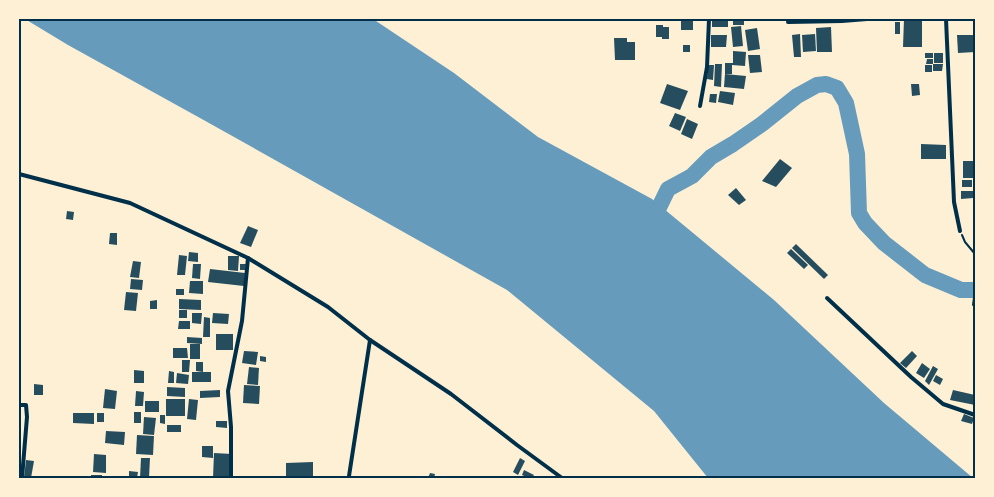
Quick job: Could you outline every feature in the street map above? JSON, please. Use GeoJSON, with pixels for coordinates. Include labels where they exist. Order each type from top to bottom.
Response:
{"type":"FeatureCollection","features":[{"type":"Feature","properties":{"kind":"street"},"geometry":{"type":"LineString","coordinates":[[700,106],[707,67],[709,19]]}},
{"type":"Feature","properties":{"kind":"street"},"geometry":{"type":"LineString","coordinates":[[788,22],[867,19]]}},
{"type":"Feature","properties":{"kind":"street"},"geometry":{"type":"LineString","coordinates":[[946,19],[954,202],[960,231]]}},
{"type":"Feature","properties":{"kind":"street"},"geometry":{"type":"LineString","coordinates":[[19,174],[130,203],[248,258],[328,307],[370,340],[451,394],[562,478]]}},
{"type":"Feature","properties":{"kind":"street"},"geometry":{"type":"LineString","coordinates":[[231,478],[231,427],[228,391],[242,321],[248,258]]}},
{"type":"Feature","properties":{"kind":"street"},"geometry":{"type":"LineString","coordinates":[[826,298],[943,404],[975,415]]}},
{"type":"Feature","properties":{"kind":"street"},"geometry":{"type":"LineString","coordinates":[[350,478],[348,476],[370,340]]}},
{"type":"Feature","properties":{"kind":"street"},"geometry":{"type":"LineString","coordinates":[[19,405],[26,405],[27,417],[22,478]]}},
{"type":"Feature","properties":{"kind":"path"},"geometry":{"type":"LineString","coordinates":[[960,231],[965,242],[975,254]]}},
{"type":"Feature","properties":{"kind":"path"},"geometry":{"type":"LineString","coordinates":[[973,305],[975,290]]}},
{"type":"Feature","properties":{"kind":"water"},"geometry":{"type":"Polygon","coordinates":[[[25,19],[373,19],[454,73],[538,137],[652,199],[774,300],[884,403],[973,478],[708,478],[654,411],[507,290],[68,45],[25,19]]]}},
{"type":"Feature","properties":{"kind":"building"},"geometry":{"type":"Polygon","coordinates":[[[681,19],[693,19],[693,30],[681,30],[681,19]]]}},
{"type":"Feature","properties":{"kind":"building"},"geometry":{"type":"Polygon","coordinates":[[[712,19],[728,19],[728,27],[712,27],[712,19]]]}},
{"type":"Feature","properties":{"kind":"building"},"geometry":{"type":"Polygon","coordinates":[[[733,19],[744,19],[744,25],[733,25],[733,19]]]}},
{"type":"Feature","properties":{"kind":"building"},"geometry":{"type":"Polygon","coordinates":[[[904,19],[922,20],[922,47],[903,47],[904,19]]]}},
{"type":"Feature","properties":{"kind":"building"},"geometry":{"type":"Polygon","coordinates":[[[895,22],[900,22],[900,34],[895,34],[895,22]]]}},
{"type":"Feature","properties":{"kind":"building"},"geometry":{"type":"Polygon","coordinates":[[[656,25],[669,27],[669,39],[656,37],[656,25]]]}},
{"type":"Feature","properties":{"kind":"building"},"geometry":{"type":"Polygon","coordinates":[[[741,26],[743,46],[733,47],[731,27],[741,26]]]}},
{"type":"Feature","properties":{"kind":"building"},"geometry":{"type":"Polygon","coordinates":[[[831,27],[832,52],[817,52],[816,28],[831,27]]]}},
{"type":"Feature","properties":{"kind":"building"},"geometry":{"type":"Polygon","coordinates":[[[757,28],[760,49],[748,51],[745,30],[757,28]]]}},
{"type":"Feature","properties":{"kind":"building"},"geometry":{"type":"Polygon","coordinates":[[[800,34],[801,57],[794,57],[792,35],[800,34]]]}},
{"type":"Feature","properties":{"kind":"building"},"geometry":{"type":"Polygon","coordinates":[[[815,34],[816,51],[803,52],[802,35],[815,34]]]}},
{"type":"Feature","properties":{"kind":"building"},"geometry":{"type":"Polygon","coordinates":[[[711,35],[727,35],[726,47],[711,47],[711,35]]]}},
{"type":"Feature","properties":{"kind":"building"},"geometry":{"type":"Polygon","coordinates":[[[957,35],[975,35],[975,52],[958,53],[957,35]]]}},
{"type":"Feature","properties":{"kind":"building"},"geometry":{"type":"Polygon","coordinates":[[[614,38],[627,38],[627,42],[635,42],[635,60],[615,60],[614,38]]]}},
{"type":"Feature","properties":{"kind":"building"},"geometry":{"type":"Polygon","coordinates":[[[683,45],[690,45],[690,52],[683,52],[683,45]]]}},
{"type":"Feature","properties":{"kind":"building"},"geometry":{"type":"Polygon","coordinates":[[[733,51],[746,52],[745,66],[732,65],[732,74],[725,74],[725,63],[733,63],[733,51]]]}},
{"type":"Feature","properties":{"kind":"building"},"geometry":{"type":"Polygon","coordinates":[[[925,53],[933,53],[933,58],[925,58],[925,53]]]}},
{"type":"Feature","properties":{"kind":"building"},"geometry":{"type":"Polygon","coordinates":[[[934,53],[943,53],[943,63],[934,63],[934,53]]]}},
{"type":"Feature","properties":{"kind":"building"},"geometry":{"type":"Polygon","coordinates":[[[748,55],[760,55],[762,72],[750,73],[748,55]]]}},
{"type":"Feature","properties":{"kind":"building"},"geometry":{"type":"Polygon","coordinates":[[[927,59],[933,59],[933,64],[926,64],[927,59]]]}},
{"type":"Feature","properties":{"kind":"building"},"geometry":{"type":"Polygon","coordinates":[[[715,64],[722,64],[721,87],[714,86],[715,64]]]}},
{"type":"Feature","properties":{"kind":"building"},"geometry":{"type":"Polygon","coordinates":[[[933,64],[943,64],[942,71],[933,71],[933,64]]]}},
{"type":"Feature","properties":{"kind":"building"},"geometry":{"type":"Polygon","coordinates":[[[708,65],[714,65],[713,80],[707,79],[708,65]]]}},
{"type":"Feature","properties":{"kind":"building"},"geometry":{"type":"Polygon","coordinates":[[[925,65],[932,65],[932,72],[925,72],[925,65]]]}},
{"type":"Feature","properties":{"kind":"building"},"geometry":{"type":"Polygon","coordinates":[[[725,74],[746,76],[744,89],[724,87],[725,74]]]}},
{"type":"Feature","properties":{"kind":"building"},"geometry":{"type":"Polygon","coordinates":[[[667,84],[688,91],[680,110],[660,103],[667,84]]]}},
{"type":"Feature","properties":{"kind":"building"},"geometry":{"type":"Polygon","coordinates":[[[911,84],[919,84],[920,95],[912,96],[911,84]]]}},
{"type":"Feature","properties":{"kind":"building"},"geometry":{"type":"Polygon","coordinates":[[[720,91],[735,93],[733,105],[718,102],[720,91]]]}},
{"type":"Feature","properties":{"kind":"building"},"geometry":{"type":"Polygon","coordinates":[[[710,94],[717,94],[716,103],[709,102],[710,94]]]}},
{"type":"Feature","properties":{"kind":"building"},"geometry":{"type":"Polygon","coordinates":[[[675,113],[686,117],[680,131],[669,126],[675,113]]]}},
{"type":"Feature","properties":{"kind":"building"},"geometry":{"type":"Polygon","coordinates":[[[687,119],[698,124],[692,139],[681,134],[687,119]]]}},
{"type":"Feature","properties":{"kind":"building"},"geometry":{"type":"Polygon","coordinates":[[[921,144],[946,145],[946,159],[921,159],[921,144]]]}},
{"type":"Feature","properties":{"kind":"building"},"geometry":{"type":"Polygon","coordinates":[[[780,159],[792,168],[776,187],[762,181],[780,159]]]}},
{"type":"Feature","properties":{"kind":"building"},"geometry":{"type":"Polygon","coordinates":[[[963,161],[975,161],[975,178],[963,178],[963,161]]]}},
{"type":"Feature","properties":{"kind":"building"},"geometry":{"type":"Polygon","coordinates":[[[962,180],[972,180],[972,187],[962,187],[962,180]]]}},
{"type":"Feature","properties":{"kind":"building"},"geometry":{"type":"Polygon","coordinates":[[[736,188],[746,200],[739,205],[728,195],[736,188]]]}},
{"type":"Feature","properties":{"kind":"building"},"geometry":{"type":"Polygon","coordinates":[[[961,191],[973,191],[973,198],[961,199],[961,191]]]}},
{"type":"Feature","properties":{"kind":"building"},"geometry":{"type":"Polygon","coordinates":[[[67,211],[74,212],[73,220],[66,219],[67,211]]]}},
{"type":"Feature","properties":{"kind":"building"},"geometry":{"type":"Polygon","coordinates":[[[248,226],[258,230],[251,247],[240,243],[248,226]]]}},
{"type":"Feature","properties":{"kind":"building"},"geometry":{"type":"Polygon","coordinates":[[[110,233],[117,233],[117,245],[109,244],[110,233]]]}},
{"type":"Feature","properties":{"kind":"building"},"geometry":{"type":"Polygon","coordinates":[[[796,244],[828,275],[824,279],[792,248],[796,244]]]}},
{"type":"Feature","properties":{"kind":"building"},"geometry":{"type":"Polygon","coordinates":[[[791,249],[808,265],[804,269],[787,253],[791,249]]]}},
{"type":"Feature","properties":{"kind":"building"},"geometry":{"type":"Polygon","coordinates":[[[189,252],[198,253],[198,262],[188,261],[189,252]]]}},
{"type":"Feature","properties":{"kind":"building"},"geometry":{"type":"Polygon","coordinates":[[[179,255],[187,256],[185,275],[177,275],[179,255]]]}},
{"type":"Feature","properties":{"kind":"building"},"geometry":{"type":"Polygon","coordinates":[[[228,256],[239,256],[238,271],[228,270],[228,256]]]}},
{"type":"Feature","properties":{"kind":"building"},"geometry":{"type":"Polygon","coordinates":[[[133,261],[141,262],[139,278],[130,277],[133,261]]]}},
{"type":"Feature","properties":{"kind":"building"},"geometry":{"type":"Polygon","coordinates":[[[193,264],[201,264],[200,279],[192,278],[193,264]]]}},
{"type":"Feature","properties":{"kind":"building"},"geometry":{"type":"Polygon","coordinates":[[[240,264],[246,264],[245,270],[240,270],[240,264]]]}},
{"type":"Feature","properties":{"kind":"building"},"geometry":{"type":"Polygon","coordinates":[[[210,269],[245,273],[244,286],[208,282],[210,269]]]}},
{"type":"Feature","properties":{"kind":"building"},"geometry":{"type":"Polygon","coordinates":[[[131,279],[143,280],[142,290],[130,289],[131,279]]]}},
{"type":"Feature","properties":{"kind":"building"},"geometry":{"type":"Polygon","coordinates":[[[190,281],[203,281],[203,294],[189,293],[190,281]]]}},
{"type":"Feature","properties":{"kind":"building"},"geometry":{"type":"Polygon","coordinates":[[[176,289],[184,289],[184,295],[176,295],[176,289]]]}},
{"type":"Feature","properties":{"kind":"building"},"geometry":{"type":"Polygon","coordinates":[[[126,292],[138,293],[136,311],[124,310],[126,292]]]}},
{"type":"Feature","properties":{"kind":"building"},"geometry":{"type":"Polygon","coordinates":[[[179,299],[201,300],[201,310],[179,309],[179,299]]]}},
{"type":"Feature","properties":{"kind":"building"},"geometry":{"type":"Polygon","coordinates":[[[157,300],[157,309],[150,309],[150,301],[157,300]]]}},
{"type":"Feature","properties":{"kind":"building"},"geometry":{"type":"Polygon","coordinates":[[[179,310],[187,310],[187,318],[179,318],[179,310]]]}},
{"type":"Feature","properties":{"kind":"building"},"geometry":{"type":"Polygon","coordinates":[[[192,313],[202,313],[201,324],[192,323],[192,313]]]}},
{"type":"Feature","properties":{"kind":"building"},"geometry":{"type":"Polygon","coordinates":[[[213,313],[229,314],[228,324],[212,323],[213,313]]]}},
{"type":"Feature","properties":{"kind":"building"},"geometry":{"type":"Polygon","coordinates":[[[204,317],[210,318],[210,337],[203,337],[204,317]]]}},
{"type":"Feature","properties":{"kind":"building"},"geometry":{"type":"Polygon","coordinates":[[[179,321],[190,321],[190,329],[178,329],[179,321]]]}},
{"type":"Feature","properties":{"kind":"building"},"geometry":{"type":"Polygon","coordinates":[[[216,334],[233,334],[233,350],[216,350],[216,334]]]}},
{"type":"Feature","properties":{"kind":"building"},"geometry":{"type":"Polygon","coordinates":[[[187,337],[202,338],[202,344],[187,343],[187,337]]]}},
{"type":"Feature","properties":{"kind":"building"},"geometry":{"type":"Polygon","coordinates":[[[190,344],[200,344],[200,359],[190,359],[190,344]]]}},
{"type":"Feature","properties":{"kind":"building"},"geometry":{"type":"Polygon","coordinates":[[[173,348],[187,348],[188,358],[173,358],[173,348]]]}},
{"type":"Feature","properties":{"kind":"building"},"geometry":{"type":"Polygon","coordinates":[[[244,351],[258,352],[256,365],[242,363],[244,351]]]}},
{"type":"Feature","properties":{"kind":"building"},"geometry":{"type":"Polygon","coordinates":[[[912,351],[917,356],[906,368],[900,363],[912,351]]]}},
{"type":"Feature","properties":{"kind":"building"},"geometry":{"type":"Polygon","coordinates":[[[260,356],[266,357],[266,362],[260,361],[260,356]]]}},
{"type":"Feature","properties":{"kind":"building"},"geometry":{"type":"Polygon","coordinates":[[[182,360],[190,360],[189,372],[182,372],[182,360]]]}},
{"type":"Feature","properties":{"kind":"building"},"geometry":{"type":"Polygon","coordinates":[[[196,362],[203,362],[203,372],[196,371],[196,362]]]}},
{"type":"Feature","properties":{"kind":"building"},"geometry":{"type":"Polygon","coordinates":[[[922,363],[930,369],[924,378],[916,373],[922,363]]]}},
{"type":"Feature","properties":{"kind":"building"},"geometry":{"type":"Polygon","coordinates":[[[933,366],[938,369],[929,385],[925,381],[933,366]]]}},
{"type":"Feature","properties":{"kind":"building"},"geometry":{"type":"Polygon","coordinates":[[[249,367],[259,368],[258,385],[247,384],[249,367]]]}},
{"type":"Feature","properties":{"kind":"building"},"geometry":{"type":"Polygon","coordinates":[[[134,370],[144,371],[144,383],[134,383],[134,370]]]}},
{"type":"Feature","properties":{"kind":"building"},"geometry":{"type":"Polygon","coordinates":[[[169,371],[174,372],[174,383],[168,383],[169,371]]]}},
{"type":"Feature","properties":{"kind":"building"},"geometry":{"type":"Polygon","coordinates":[[[192,372],[211,372],[211,382],[192,382],[192,372]]]}},
{"type":"Feature","properties":{"kind":"building"},"geometry":{"type":"Polygon","coordinates":[[[177,373],[189,375],[188,384],[176,383],[177,373]]]}},
{"type":"Feature","properties":{"kind":"building"},"geometry":{"type":"Polygon","coordinates":[[[936,375],[943,379],[940,385],[933,381],[936,375]]]}},
{"type":"Feature","properties":{"kind":"building"},"geometry":{"type":"Polygon","coordinates":[[[34,384],[43,385],[43,395],[34,395],[34,384]]]}},
{"type":"Feature","properties":{"kind":"building"},"geometry":{"type":"Polygon","coordinates":[[[244,385],[260,386],[259,404],[243,403],[244,385]]]}},
{"type":"Feature","properties":{"kind":"building"},"geometry":{"type":"Polygon","coordinates":[[[167,387],[185,388],[185,397],[167,396],[167,387]]]}},
{"type":"Feature","properties":{"kind":"building"},"geometry":{"type":"Polygon","coordinates":[[[105,389],[117,391],[115,409],[103,408],[105,389]]]}},
{"type":"Feature","properties":{"kind":"building"},"geometry":{"type":"Polygon","coordinates":[[[220,390],[220,397],[200,398],[200,391],[220,390]]]}},
{"type":"Feature","properties":{"kind":"building"},"geometry":{"type":"Polygon","coordinates":[[[953,390],[975,395],[975,405],[950,400],[953,390]]]}},
{"type":"Feature","properties":{"kind":"building"},"geometry":{"type":"Polygon","coordinates":[[[136,391],[144,392],[143,406],[135,406],[136,391]]]}},
{"type":"Feature","properties":{"kind":"building"},"geometry":{"type":"Polygon","coordinates":[[[166,399],[185,399],[185,416],[166,416],[166,399]]]}},
{"type":"Feature","properties":{"kind":"building"},"geometry":{"type":"Polygon","coordinates":[[[189,399],[198,400],[196,420],[187,419],[189,399]]]}},
{"type":"Feature","properties":{"kind":"building"},"geometry":{"type":"Polygon","coordinates":[[[145,401],[159,401],[159,412],[145,412],[145,401]]]}},
{"type":"Feature","properties":{"kind":"building"},"geometry":{"type":"Polygon","coordinates":[[[134,412],[141,412],[141,423],[134,423],[134,412]]]}},
{"type":"Feature","properties":{"kind":"building"},"geometry":{"type":"Polygon","coordinates":[[[73,413],[94,413],[94,424],[73,423],[73,413]]]}},
{"type":"Feature","properties":{"kind":"building"},"geometry":{"type":"Polygon","coordinates":[[[97,413],[104,413],[104,422],[97,422],[97,413]]]}},
{"type":"Feature","properties":{"kind":"building"},"geometry":{"type":"Polygon","coordinates":[[[964,414],[974,418],[972,424],[961,421],[964,414]]]}},
{"type":"Feature","properties":{"kind":"building"},"geometry":{"type":"Polygon","coordinates":[[[160,415],[165,415],[165,424],[160,423],[160,415]]]}},
{"type":"Feature","properties":{"kind":"building"},"geometry":{"type":"Polygon","coordinates":[[[144,417],[156,418],[154,435],[143,434],[144,417]]]}},
{"type":"Feature","properties":{"kind":"building"},"geometry":{"type":"Polygon","coordinates":[[[216,421],[227,421],[227,428],[216,427],[216,421]]]}},
{"type":"Feature","properties":{"kind":"building"},"geometry":{"type":"Polygon","coordinates":[[[167,425],[181,425],[181,432],[167,432],[167,425]]]}},
{"type":"Feature","properties":{"kind":"building"},"geometry":{"type":"Polygon","coordinates":[[[106,431],[125,432],[124,445],[105,443],[106,431]]]}},
{"type":"Feature","properties":{"kind":"building"},"geometry":{"type":"Polygon","coordinates":[[[137,435],[154,436],[153,455],[136,454],[137,435]]]}},
{"type":"Feature","properties":{"kind":"building"},"geometry":{"type":"Polygon","coordinates":[[[202,446],[213,446],[213,458],[202,457],[202,446]]]}},
{"type":"Feature","properties":{"kind":"building"},"geometry":{"type":"Polygon","coordinates":[[[214,453],[232,454],[231,478],[213,478],[214,453]]]}},
{"type":"Feature","properties":{"kind":"building"},"geometry":{"type":"Polygon","coordinates":[[[94,454],[106,455],[106,473],[93,472],[94,454]]]}},
{"type":"Feature","properties":{"kind":"building"},"geometry":{"type":"Polygon","coordinates":[[[141,458],[150,458],[149,478],[140,478],[141,458]]]}},
{"type":"Feature","properties":{"kind":"building"},"geometry":{"type":"Polygon","coordinates":[[[520,458],[525,461],[518,475],[513,472],[520,458]]]}},
{"type":"Feature","properties":{"kind":"building"},"geometry":{"type":"Polygon","coordinates":[[[26,460],[34,461],[31,478],[24,478],[26,460]]]}},
{"type":"Feature","properties":{"kind":"building"},"geometry":{"type":"Polygon","coordinates":[[[313,462],[313,478],[286,478],[286,463],[313,462]]]}},
{"type":"Feature","properties":{"kind":"building"},"geometry":{"type":"Polygon","coordinates":[[[524,470],[534,475],[532,478],[522,475],[524,470]]]}},
{"type":"Feature","properties":{"kind":"building"},"geometry":{"type":"Polygon","coordinates":[[[129,471],[138,472],[137,478],[129,478],[129,471]]]}},
{"type":"Feature","properties":{"kind":"building"},"geometry":{"type":"Polygon","coordinates":[[[430,473],[435,474],[434,478],[428,478],[430,473]]]}},
{"type":"Feature","properties":{"kind":"building"},"geometry":{"type":"Polygon","coordinates":[[[91,475],[102,475],[102,478],[91,478],[91,475]]]}},
{"type":"Feature","properties":{"kind":"waterway"},"geometry":{"type":"LineString","coordinates":[[651,224],[668,189],[692,176],[711,157],[762,124],[797,96],[817,85],[826,84],[837,88],[846,103],[857,154],[859,213],[865,223],[884,243],[925,275],[961,290],[975,290]]}}]}
